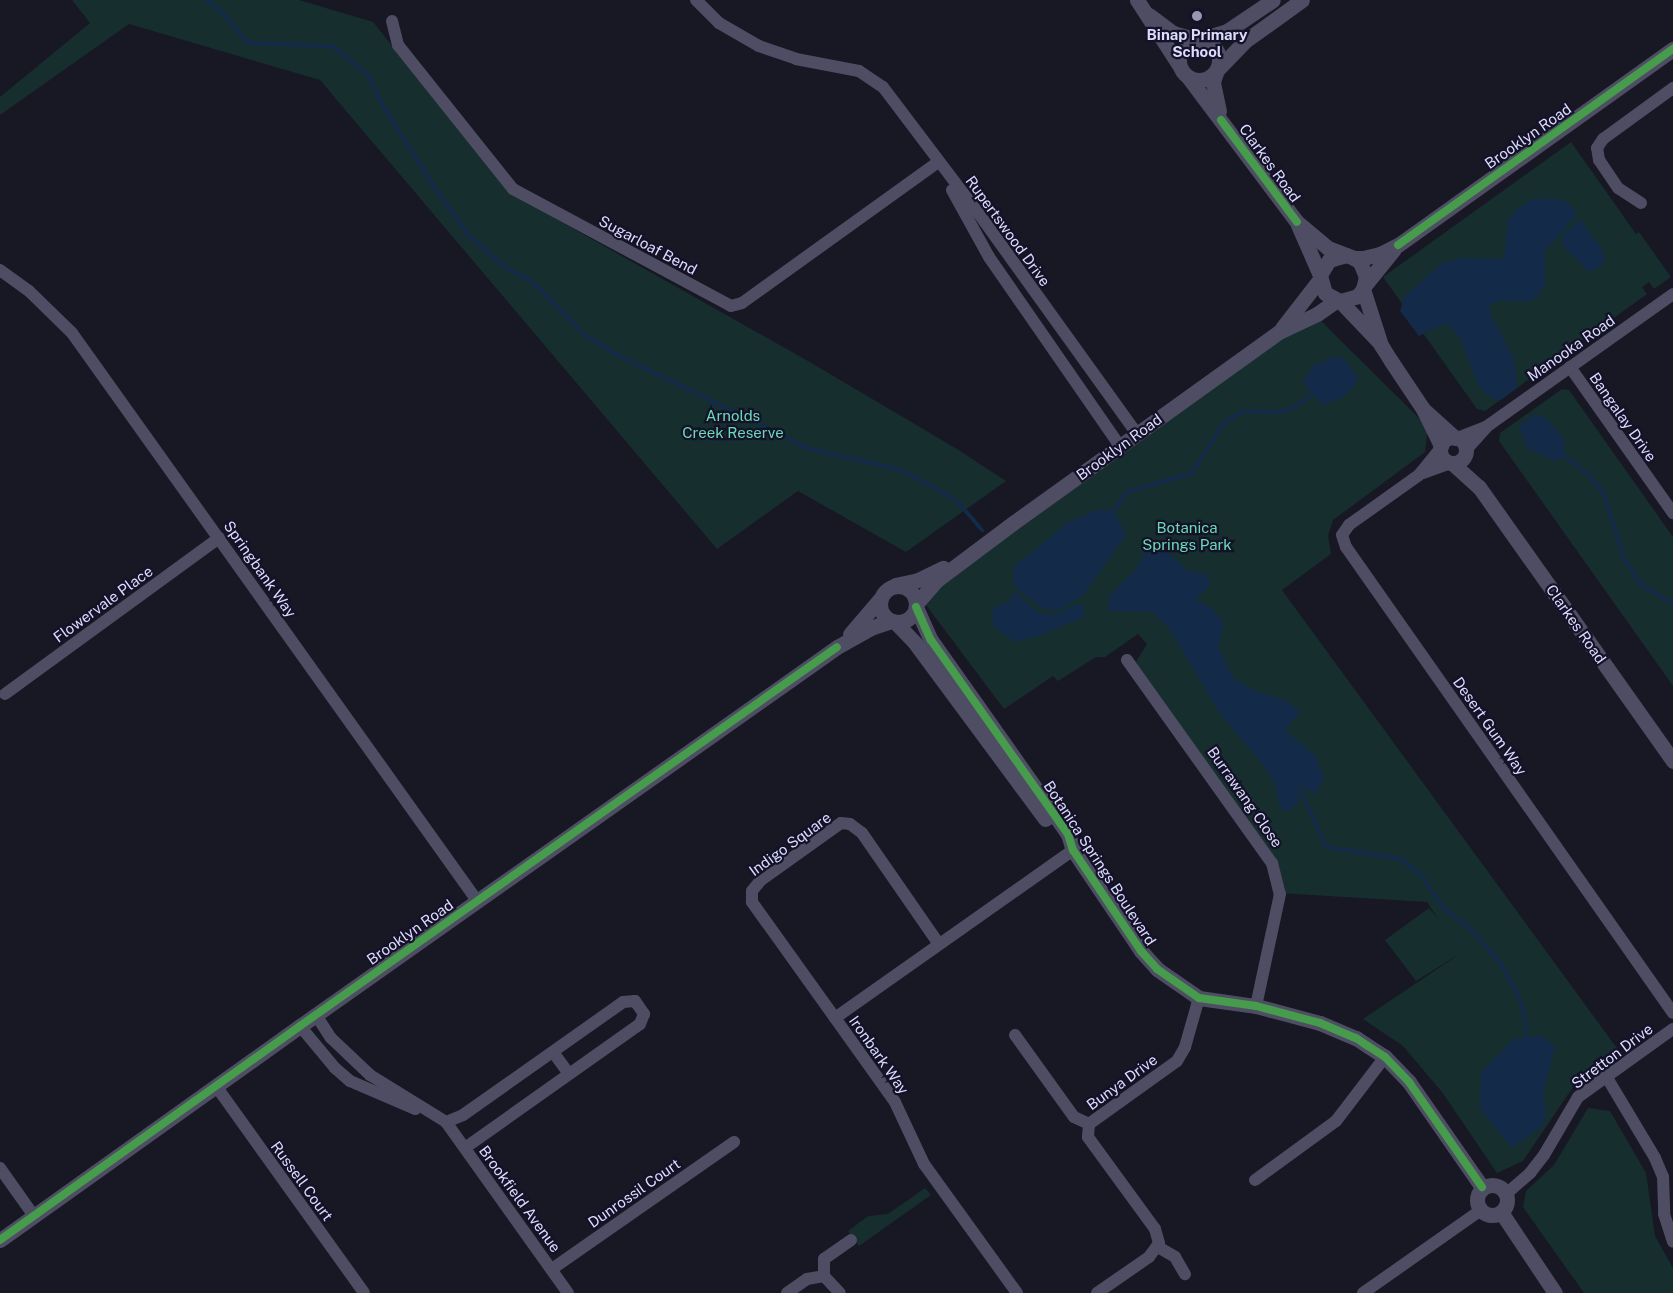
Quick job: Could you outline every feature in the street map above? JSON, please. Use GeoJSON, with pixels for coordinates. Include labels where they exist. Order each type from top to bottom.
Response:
{"type":"FeatureCollection","features":[{"type":"Feature","properties":{"kind":"street","name":"Rupertswood Drive"},"geometry":{"type":"LineString","coordinates":[[696,0],[719,23],[759,46],[796,59],[859,71],[883,87],[979,214],[1137,434]]}},
{"type":"Feature","properties":{"kind":"street","name":"Clarkes Road"},"geometry":{"type":"LineString","coordinates":[[1137,0],[1149,15],[1184,72],[1297,222],[1328,248],[1350,256]]}},
{"type":"Feature","properties":{"kind":"street"},"geometry":{"type":"LineString","coordinates":[[1273,0],[1227,31],[1198,40],[1183,48],[1179,58],[1184,72],[1204,80],[1245,41],[1302,0]]}},
{"type":"Feature","properties":{"kind":"street","name":"Clarkes Road"},"geometry":{"type":"LineString","coordinates":[[1149,15],[1173,33],[1207,41],[1217,51],[1219,57],[1213,82],[1221,120]]}},
{"type":"Feature","properties":{"kind":"street","name":"Sugarloaf Bend"},"geometry":{"type":"LineString","coordinates":[[392,21],[398,45],[513,189],[731,306],[742,303],[938,162]]}},
{"type":"Feature","properties":{"kind":"street","name":"Brooklyn Road"},"geometry":{"type":"LineString","coordinates":[[1350,256],[1363,258],[1380,254],[1398,245],[1673,49]]}},
{"type":"Feature","properties":{"kind":"street"},"geometry":{"type":"LineString","coordinates":[[1641,203],[1618,188],[1599,160],[1597,148],[1603,139],[1673,88]]}},
{"type":"Feature","properties":{"kind":"street","name":"Rupertswood Drive"},"geometry":{"type":"LineString","coordinates":[[938,162],[990,257],[1120,446]]}},
{"type":"Feature","properties":{"kind":"street","name":"Clarkes Road"},"geometry":{"type":"LineString","coordinates":[[1297,222],[1320,277]]}},
{"type":"Feature","properties":{"kind":"street","name":"Brooklyn Road"},"geometry":{"type":"LineString","coordinates":[[1364,287],[1398,245]]}},
{"type":"Feature","properties":{"kind":"street"},"geometry":{"type":"LineString","coordinates":[[1350,256],[1365,269],[1364,287],[1358,297],[1338,301],[1325,292],[1320,277],[1329,260],[1350,256]]}},
{"type":"Feature","properties":{"kind":"street","name":"Springbank Way"},"geometry":{"type":"LineString","coordinates":[[0,270],[29,291],[72,333],[478,902]]}},
{"type":"Feature","properties":{"kind":"street","name":"Brooklyn Road"},"geometry":{"type":"LineString","coordinates":[[1278,332],[1320,277]]}},
{"type":"Feature","properties":{"kind":"street","name":"Clarkes Road"},"geometry":{"type":"LineString","coordinates":[[1364,287],[1381,345]]}},
{"type":"Feature","properties":{"kind":"street","name":"Manooka Road"},"geometry":{"type":"LineString","coordinates":[[1461,444],[1673,294]]}},
{"type":"Feature","properties":{"kind":"street","name":"Clarkes Road"},"geometry":{"type":"LineString","coordinates":[[1338,301],[1381,345],[1423,409],[1441,447]]}},
{"type":"Feature","properties":{"kind":"street","name":"Brooklyn Road"},"geometry":{"type":"LineString","coordinates":[[916,605],[926,591],[960,561],[1278,332],[1317,314],[1338,301]]}},
{"type":"Feature","properties":{"kind":"street"},"geometry":{"type":"LineString","coordinates":[[1039,327],[1052,318]]}},
{"type":"Feature","properties":{"kind":"street","name":"Bangalay Drive"},"geometry":{"type":"LineString","coordinates":[[1570,367],[1673,513]]}},
{"type":"Feature","properties":{"kind":"street","name":"Clarkes Road"},"geometry":{"type":"LineString","coordinates":[[1423,409],[1461,444],[1479,487],[1673,761]]}},
{"type":"Feature","properties":{"kind":"street"},"geometry":{"type":"LineString","coordinates":[[1446,440],[1461,444],[1463,459],[1451,463],[1443,459],[1441,447],[1446,440]]}},
{"type":"Feature","properties":{"kind":"street","name":"Desert Gum Way"},"geometry":{"type":"LineString","coordinates":[[1419,475],[1441,447]]}},
{"type":"Feature","properties":{"kind":"street","name":"Clarkes Road"},"geometry":{"type":"LineString","coordinates":[[1451,463],[1479,487]]}},
{"type":"Feature","properties":{"kind":"street","name":"Desert Gum Way"},"geometry":{"type":"LineString","coordinates":[[1451,463],[1419,475],[1349,525],[1342,535],[1346,547],[1673,1013]]}},
{"type":"Feature","properties":{"kind":"street","name":"Flowervale Place"},"geometry":{"type":"LineString","coordinates":[[5,694],[219,538]]}},
{"type":"Feature","properties":{"kind":"street","name":"Brooklyn Road"},"geometry":{"type":"LineString","coordinates":[[894,586],[918,580],[960,561]]}},
{"type":"Feature","properties":{"kind":"street"},"geometry":{"type":"LineString","coordinates":[[894,586],[910,589],[916,605],[906,620],[893,621],[880,610],[879,600],[884,591],[894,586]]}},
{"type":"Feature","properties":{"kind":"street","name":"Brooklyn Road"},"geometry":{"type":"LineString","coordinates":[[837,647],[879,600]]}},
{"type":"Feature","properties":{"kind":"street","name":"Botanica Springs Boulevard"},"geometry":{"type":"LineString","coordinates":[[916,605],[931,640],[1068,834],[1073,850],[1141,951],[1157,969],[1199,998],[1256,1006],[1320,1023],[1356,1038],[1385,1057],[1409,1082],[1482,1187]]}},
{"type":"Feature","properties":{"kind":"street","name":"Brooklyn Road"},"geometry":{"type":"LineString","coordinates":[[0,1240],[837,647],[873,627],[893,621]]}},
{"type":"Feature","properties":{"kind":"street","name":"Botanica Springs Boulevard"},"geometry":{"type":"LineString","coordinates":[[893,621],[911,638],[1060,840],[1073,850]]}},
{"type":"Feature","properties":{"kind":"street","name":"Burrawang Close"},"geometry":{"type":"LineString","coordinates":[[1127,660],[1272,863],[1281,894],[1256,1006]]}},
{"type":"Feature","properties":{"kind":"street","name":"Indigo Square"},"geometry":{"type":"LineString","coordinates":[[835,1018],[752,902],[752,891],[761,880],[841,823],[850,824],[862,833],[939,944]]}},
{"type":"Feature","properties":{"kind":"street","name":"Ironbark Way"},"geometry":{"type":"LineString","coordinates":[[1017,1293],[924,1164],[895,1102],[835,1018],[1073,850]]}},
{"type":"Feature","properties":{"kind":"street","name":"Bunya Drive"},"geometry":{"type":"LineString","coordinates":[[1158,1247],[1158,1236],[1155,1229],[1088,1137],[1089,1124],[1177,1061],[1185,1047],[1199,998]]}},
{"type":"Feature","properties":{"kind":"street"},"geometry":{"type":"LineString","coordinates":[[300,1026],[335,1068],[366,1090],[446,1122],[463,1115],[623,1002],[634,1001],[644,1014],[640,1024],[465,1148]]}},
{"type":"Feature","properties":{"kind":"street","name":"Brookfield Avenue"},"geometry":{"type":"LineString","coordinates":[[316,1014],[331,1038],[346,1055],[370,1075],[446,1122],[568,1293]]}},
{"type":"Feature","properties":{"kind":"street","name":"Stretton Drive"},"geometry":{"type":"LineString","coordinates":[[1506,1194],[1530,1173],[1578,1097],[1673,1029]]}},
{"type":"Feature","properties":{"kind":"street"},"geometry":{"type":"LineString","coordinates":[[1015,1035],[1074,1117],[1089,1124]]}},
{"type":"Feature","properties":{"kind":"street"},"geometry":{"type":"LineString","coordinates":[[553,1052],[569,1074]]}},
{"type":"Feature","properties":{"kind":"street"},"geometry":{"type":"LineString","coordinates":[[335,1068],[346,1055]]}},
{"type":"Feature","properties":{"kind":"street"},"geometry":{"type":"LineString","coordinates":[[1256,1180],[1336,1121],[1385,1057]]}},
{"type":"Feature","properties":{"kind":"street"},"geometry":{"type":"LineString","coordinates":[[1606,1076],[1655,1158],[1663,1177],[1669,1194],[1664,1214],[1673,1242]]}},
{"type":"Feature","properties":{"kind":"street","name":"Russell Court"},"geometry":{"type":"LineString","coordinates":[[216,1086],[364,1293]]}},
{"type":"Feature","properties":{"kind":"street","name":"Dunrossil Court"},"geometry":{"type":"LineString","coordinates":[[552,1269],[734,1142]]}},
{"type":"Feature","properties":{"kind":"street"},"geometry":{"type":"LineString","coordinates":[[0,1168],[34,1216]]}},
{"type":"Feature","properties":{"kind":"street"},"geometry":{"type":"LineString","coordinates":[[1498,1185],[1506,1194],[1506,1204],[1501,1212],[1491,1215],[1481,1210],[1476,1201],[1482,1187],[1498,1185]]}},
{"type":"Feature","properties":{"kind":"street"},"geometry":{"type":"LineString","coordinates":[[1363,1293],[1481,1210]]}},
{"type":"Feature","properties":{"kind":"street"},"geometry":{"type":"LineString","coordinates":[[1501,1212],[1555,1293]]}},
{"type":"Feature","properties":{"kind":"street"},"geometry":{"type":"LineString","coordinates":[[840,1293],[824,1276],[824,1259],[851,1240]]}},
{"type":"Feature","properties":{"kind":"street"},"geometry":{"type":"LineString","coordinates":[[1097,1293],[1149,1257],[1158,1247],[1175,1257],[1185,1274]]}},
{"type":"Feature","properties":{"kind":"street"},"geometry":{"type":"LineString","coordinates":[[787,1293],[807,1279],[824,1276]]}},
{"type":"Feature","properties":{"kind":"green space","name":"Arnolds Creek Reserve"},"geometry":{"type":"Polygon","coordinates":[[[72,0],[299,0],[373,22],[510,193],[808,361],[957,449],[1006,481],[906,552],[798,491],[717,549],[320,80],[129,24],[0,115],[0,97],[90,23],[72,0]]]}},
{"type":"Feature","properties":{"kind":"green space"},"geometry":{"type":"Polygon","coordinates":[[[1571,142],[1636,234],[1639,232],[1671,277],[1654,289],[1649,282],[1642,287],[1647,294],[1485,411],[1477,409],[1383,277],[1571,142]]]}},
{"type":"Feature","properties":{"kind":"green space","name":"Botanica Springs Park"},"geometry":{"type":"Polygon","coordinates":[[[1311,311],[1428,427],[1425,452],[1333,520],[1328,536],[1331,554],[1282,590],[1619,1051],[1575,1084],[1523,1161],[1497,1173],[1442,1092],[1403,1046],[1363,1019],[1461,953],[1416,981],[1385,940],[1429,908],[1438,919],[1427,902],[1279,893],[1276,860],[1136,662],[1147,644],[1138,634],[1105,657],[1096,657],[1058,681],[1053,676],[1004,709],[926,605],[931,586],[1311,311]]]}},
{"type":"Feature","properties":{"kind":"green space"},"geometry":{"type":"Polygon","coordinates":[[[1562,389],[1569,390],[1673,537],[1673,686],[1499,441],[1500,433],[1562,389]]]}},
{"type":"Feature","properties":{"kind":"green space"},"geometry":{"type":"Polygon","coordinates":[[[1588,1108],[1610,1111],[1646,1173],[1655,1236],[1673,1268],[1673,1293],[1584,1293],[1523,1207],[1526,1191],[1554,1165],[1588,1108]]]}},
{"type":"Feature","properties":{"kind":"green space"},"geometry":{"type":"Polygon","coordinates":[[[925,1188],[931,1195],[859,1246],[848,1231],[868,1216],[888,1214],[925,1188]]]}},
{"type":"Feature","properties":{"kind":"water"},"geometry":{"type":"Polygon","coordinates":[[[1549,198],[1562,200],[1570,205],[1577,214],[1545,251],[1545,284],[1538,296],[1527,302],[1502,300],[1489,305],[1490,313],[1513,357],[1516,374],[1517,388],[1499,401],[1488,396],[1479,387],[1460,338],[1447,323],[1419,336],[1400,311],[1405,296],[1442,263],[1462,258],[1504,259],[1508,220],[1516,210],[1531,200],[1549,198]]]}},
{"type":"Feature","properties":{"kind":"water"},"geometry":{"type":"Polygon","coordinates":[[[1581,220],[1603,251],[1604,264],[1590,272],[1562,245],[1563,233],[1581,220]]]}},
{"type":"Feature","properties":{"kind":"water"},"geometry":{"type":"Polygon","coordinates":[[[1333,357],[1343,357],[1358,378],[1355,385],[1342,398],[1322,405],[1303,382],[1313,366],[1333,357]]]}},
{"type":"Feature","properties":{"kind":"water"},"geometry":{"type":"Polygon","coordinates":[[[1534,414],[1547,419],[1563,438],[1565,456],[1555,461],[1527,448],[1519,426],[1534,414]]]}},
{"type":"Feature","properties":{"kind":"water"},"geometry":{"type":"Polygon","coordinates":[[[1099,509],[1114,511],[1126,535],[1084,594],[1057,611],[1041,608],[1013,585],[1014,567],[1068,522],[1099,509]]]}},
{"type":"Feature","properties":{"kind":"water"},"geometry":{"type":"Polygon","coordinates":[[[1147,549],[1163,549],[1188,571],[1207,574],[1210,586],[1195,599],[1213,609],[1224,624],[1218,647],[1234,679],[1255,691],[1289,702],[1300,713],[1285,730],[1316,756],[1324,779],[1315,795],[1297,782],[1299,801],[1289,812],[1280,808],[1275,785],[1264,766],[1219,712],[1169,628],[1152,612],[1108,611],[1109,596],[1135,570],[1147,549]]]}},
{"type":"Feature","properties":{"kind":"water"},"geometry":{"type":"Polygon","coordinates":[[[1014,591],[1038,612],[1057,615],[1073,605],[1084,605],[1084,617],[1041,635],[1015,642],[994,627],[992,610],[1000,604],[1009,602],[1014,591]]]}},
{"type":"Feature","properties":{"kind":"water"},"geometry":{"type":"Polygon","coordinates":[[[1542,1035],[1555,1047],[1543,1092],[1546,1111],[1544,1125],[1512,1148],[1480,1109],[1481,1073],[1513,1039],[1542,1035]]]}},
{"type":"Feature","properties":{"kind":"waterway"},"geometry":{"type":"LineString","coordinates":[[206,0],[220,10],[248,43],[333,46],[368,75],[383,106],[433,185],[469,236],[504,266],[534,283],[585,335],[616,354],[807,448],[901,470],[956,500],[982,530]]}},
{"type":"Feature","properties":{"kind":"waterway"},"geometry":{"type":"LineString","coordinates":[[1114,511],[1127,492],[1192,473],[1224,423],[1244,411],[1280,412],[1295,407],[1312,394]]}},
{"type":"Feature","properties":{"kind":"waterway"},"geometry":{"type":"LineString","coordinates":[[1565,456],[1587,473],[1603,492],[1624,558],[1640,584],[1673,604]]}},
{"type":"Feature","properties":{"kind":"waterway"},"geometry":{"type":"LineString","coordinates":[[1297,782],[1326,847],[1401,859],[1421,875],[1443,908],[1474,932],[1501,964],[1519,998],[1525,1017],[1526,1036]]}},
{"type":"Feature","properties":{"kind":"cycle path"},"geometry":{"type":"LineString","coordinates":[[1398,245],[1673,49]]}},
{"type":"Feature","properties":{"kind":"cycle path"},"geometry":{"type":"LineString","coordinates":[[1221,120],[1297,222]]}},
{"type":"Feature","properties":{"kind":"cycle path"},"geometry":{"type":"LineString","coordinates":[[916,607],[931,640],[1068,834],[1073,850],[1141,951],[1157,969],[1199,998],[1256,1006],[1320,1023],[1356,1038],[1385,1057],[1409,1082],[1482,1187]]}},
{"type":"Feature","properties":{"kind":"cycle path"},"geometry":{"type":"LineString","coordinates":[[0,1240],[837,647]]}},
{"type":"Feature","properties":{"kind":"place","name":"Binap Primary School"},"geometry":{"type":"Point","coordinates":[1197,16]}}]}
